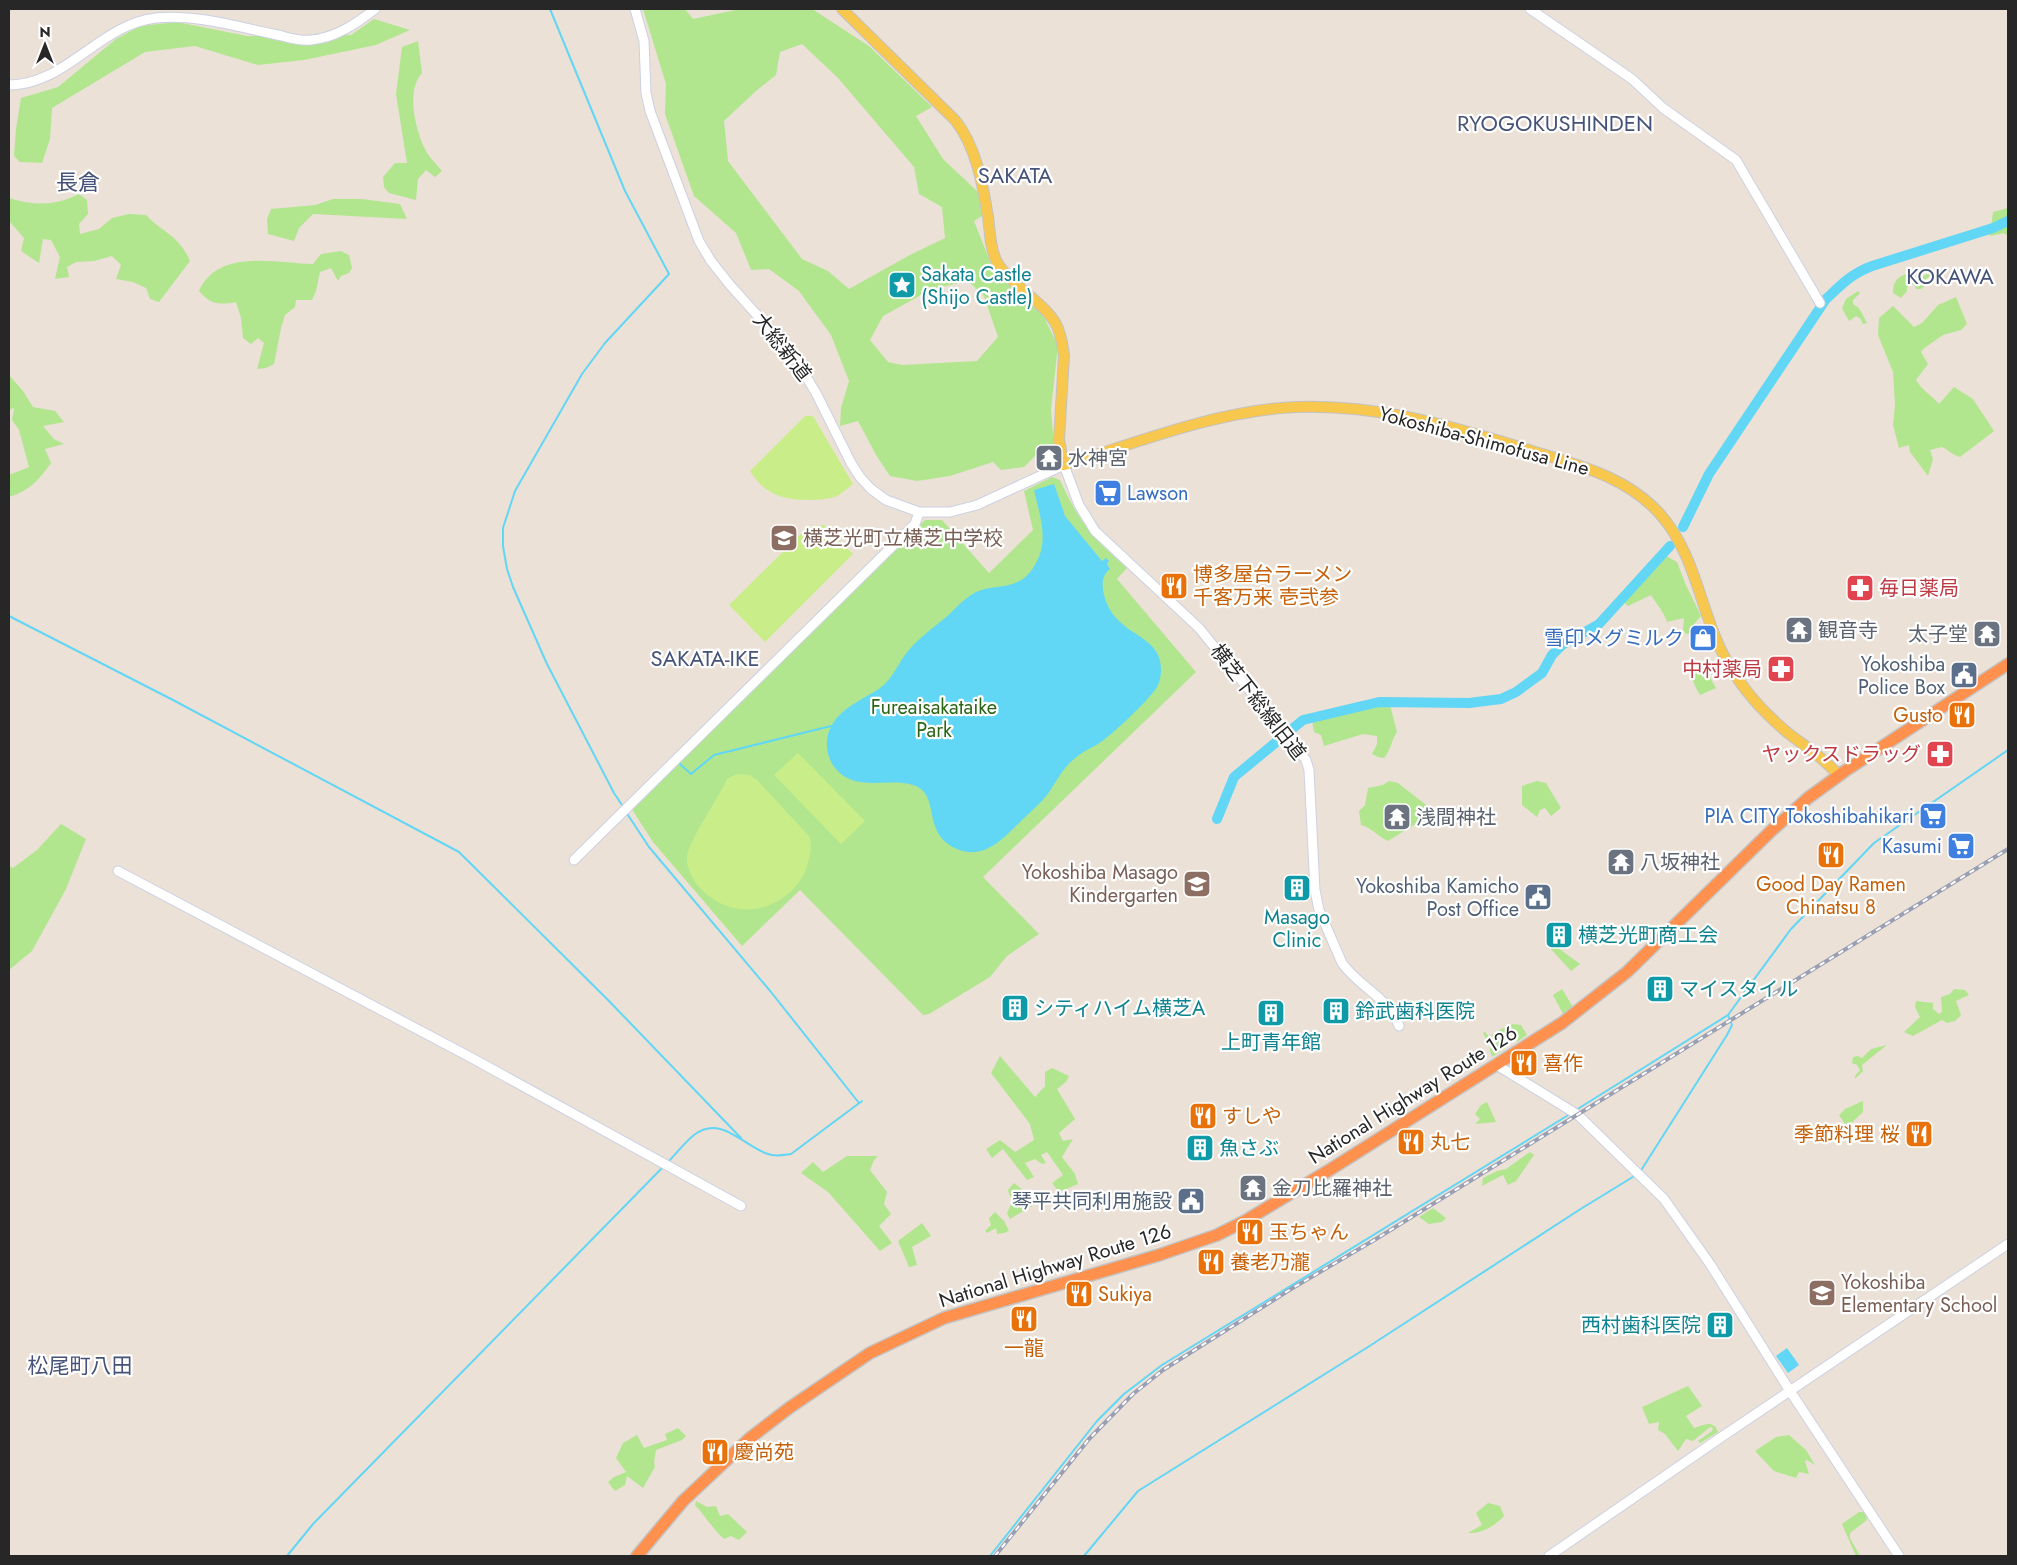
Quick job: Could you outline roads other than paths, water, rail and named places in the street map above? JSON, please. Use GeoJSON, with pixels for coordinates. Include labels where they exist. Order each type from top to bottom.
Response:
{"type":"FeatureCollection","features":[{"type":"Feature","properties":{"kind":"highway","name":"National Highway Route 126"},"geometry":{"type":"LineString","coordinates":[[637,1556],[683,1501],[750,1438],[789,1408],[870,1353],[944,1318],[1159,1256],[1217,1235],[1250,1219],[1564,1021],[1627,972],[1771,831],[1808,798],[2008,664]]}},
{"type":"Feature","properties":{"kind":"main road"},"geometry":{"type":"LineString","coordinates":[[842,9],[955,120],[968,141],[985,196],[992,248],[997,262],[1010,278],[1048,315],[1056,325],[1062,342],[1064,356],[1059,440],[1064,465]]}},
{"type":"Feature","properties":{"kind":"main road","name":"Yokoshiba-Shimofusa Line"},"geometry":{"type":"LineString","coordinates":[[1064,465],[1226,417],[1280,408],[1327,407],[1374,411],[1424,420],[1601,473],[1643,497],[1674,531],[1691,565],[1710,623],[1729,665],[1756,702],[1772,719],[1818,755],[1839,776]]}},
{"type":"Feature","properties":{"kind":"street"},"geometry":{"type":"LineString","coordinates":[[9,85],[19,85],[35,81],[51,74],[123,28],[147,19],[184,18],[209,21],[310,41],[341,32],[375,9]]}},
{"type":"Feature","properties":{"kind":"street","name":"大総新道"},"geometry":{"type":"LineString","coordinates":[[634,9],[644,41],[646,93],[650,111],[699,240],[711,261],[793,355],[816,393],[850,463],[871,489],[886,500],[919,512],[938,514],[963,510],[1064,465]]}},
{"type":"Feature","properties":{"kind":"street"},"geometry":{"type":"LineString","coordinates":[[1530,9],[1632,79],[1663,108],[1736,160],[1820,303]]}},
{"type":"Feature","properties":{"kind":"street","name":"横芝下総線旧道"},"geometry":{"type":"LineString","coordinates":[[1064,465],[1079,505],[1094,530],[1198,628],[1301,752],[1309,770],[1315,890],[1319,910],[1342,963],[1353,978],[1391,1011],[1399,1026]]}},
{"type":"Feature","properties":{"kind":"street"},"geometry":{"type":"LineString","coordinates":[[574,860],[915,524],[919,512]]}},
{"type":"Feature","properties":{"kind":"street"},"geometry":{"type":"LineString","coordinates":[[118,871],[470,1057],[741,1206]]}},
{"type":"Feature","properties":{"kind":"street"},"geometry":{"type":"LineString","coordinates":[[1496,1064],[1573,1111],[1672,1208],[1899,1556]]}},
{"type":"Feature","properties":{"kind":"street"},"geometry":{"type":"LineString","coordinates":[[1549,1556],[2008,1244]]}},
{"type":"Feature","properties":{"kind":"water"},"geometry":{"type":"Polygon","coordinates":[[[1054,484],[1065,516],[1102,561],[1106,558],[1109,561],[1107,564],[1110,569],[1104,576],[1103,584],[1107,603],[1113,614],[1124,626],[1146,640],[1157,652],[1161,669],[1160,681],[1139,708],[1107,738],[1079,755],[1069,764],[1044,798],[1002,840],[985,850],[967,852],[957,849],[946,842],[939,834],[934,824],[927,797],[922,790],[913,785],[903,783],[862,782],[843,776],[832,764],[827,748],[827,737],[840,714],[885,684],[913,646],[964,600],[989,588],[1015,583],[1023,579],[1030,572],[1041,553],[1043,535],[1034,490],[1054,484]]]}},
{"type":"Feature","properties":{"kind":"water"},"geometry":{"type":"Polygon","coordinates":[[[1787,1348],[1799,1365],[1788,1373],[1776,1356],[1787,1348]]]}},
{"type":"Feature","properties":{"kind":"waterway"},"geometry":{"type":"LineString","coordinates":[[550,9],[625,191],[669,274],[605,343],[582,374],[515,491],[503,528],[503,546],[507,569],[513,587],[547,664],[614,793],[624,808]]}},
{"type":"Feature","properties":{"kind":"waterway"},"geometry":{"type":"LineString","coordinates":[[1683,527],[1709,474],[1826,299],[1852,276],[1865,269],[1993,228],[2008,221]]}},
{"type":"Feature","properties":{"kind":"waterway"},"geometry":{"type":"LineString","coordinates":[[1217,819],[1234,777],[1303,720],[1379,702],[1469,703],[1501,699],[1516,692],[1542,673],[1552,655],[1562,645],[1599,624],[1670,546]]}},
{"type":"Feature","properties":{"kind":"waterway"},"geometry":{"type":"LineString","coordinates":[[9,616],[173,700],[459,852],[609,1001],[741,1138]]}},
{"type":"Feature","properties":{"kind":"waterway"},"geometry":{"type":"LineString","coordinates":[[680,764],[691,774],[714,755],[831,726]]}},
{"type":"Feature","properties":{"kind":"waterway"},"geometry":{"type":"LineString","coordinates":[[1576,1110],[1728,1015],[1791,929],[1874,843],[2008,750]]}},
{"type":"Feature","properties":{"kind":"waterway"},"geometry":{"type":"LineString","coordinates":[[626,812],[649,847],[771,992],[859,1103]]}},
{"type":"Feature","properties":{"kind":"waterway"},"geometry":{"type":"LineString","coordinates":[[1640,1172],[1727,1035],[1732,1025],[1728,1015]]}},
{"type":"Feature","properties":{"kind":"waterway"},"geometry":{"type":"LineString","coordinates":[[667,1163],[694,1135],[704,1129],[713,1128],[732,1134],[771,1155],[791,1154],[862,1101]]}},
{"type":"Feature","properties":{"kind":"waterway"},"geometry":{"type":"LineString","coordinates":[[990,1556],[1097,1421],[1124,1394],[1162,1365],[1570,1114]]}},
{"type":"Feature","properties":{"kind":"waterway"},"geometry":{"type":"LineString","coordinates":[[287,1556],[313,1524],[664,1166]]}},
{"type":"Feature","properties":{"kind":"waterway"},"geometry":{"type":"LineString","coordinates":[[1084,1556],[1138,1491],[1368,1347],[1636,1175]]}},
{"type":"Feature","properties":{"kind":"railway"},"geometry":{"type":"LineString","coordinates":[[995,1556],[1089,1439],[1133,1394],[1163,1370],[1291,1289],[1376,1239],[2008,849]]}},
{"type":"Feature","properties":{"kind":"place","name":"Sakata Castle (Shijo Castle)"},"geometry":{"type":"Point","coordinates":[902,285]}},
{"type":"Feature","properties":{"kind":"place","name":"水神宮"},"geometry":{"type":"Point","coordinates":[1049,458]}},
{"type":"Feature","properties":{"kind":"place","name":"Lawson"},"geometry":{"type":"Point","coordinates":[1108,493]}},
{"type":"Feature","properties":{"kind":"place","name":"横芝光町立横芝中学校"},"geometry":{"type":"Point","coordinates":[784,538]}},
{"type":"Feature","properties":{"kind":"place","name":"博多屋台ラーメン 千客万来 壱弐参"},"geometry":{"type":"Point","coordinates":[1174,586]}},
{"type":"Feature","properties":{"kind":"place","name":"毎日薬局"},"geometry":{"type":"Point","coordinates":[1860,588]}},
{"type":"Feature","properties":{"kind":"place","name":"観音寺"},"geometry":{"type":"Point","coordinates":[1799,630]}},
{"type":"Feature","properties":{"kind":"place","name":"太子堂"},"geometry":{"type":"Point","coordinates":[1987,634]}},
{"type":"Feature","properties":{"kind":"place","name":"雪印メグミルク"},"geometry":{"type":"Point","coordinates":[1703,638]}},
{"type":"Feature","properties":{"kind":"place","name":"中村薬局"},"geometry":{"type":"Point","coordinates":[1781,669]}},
{"type":"Feature","properties":{"kind":"place","name":"Yokoshiba Police Box"},"geometry":{"type":"Point","coordinates":[1964,675]}},
{"type":"Feature","properties":{"kind":"place","name":"Gusto"},"geometry":{"type":"Point","coordinates":[1962,715]}},
{"type":"Feature","properties":{"kind":"place","name":"ヤックスドラッグ"},"geometry":{"type":"Point","coordinates":[1940,754]}},
{"type":"Feature","properties":{"kind":"place","name":"PIA CITY Tokoshibahikari"},"geometry":{"type":"Point","coordinates":[1933,816]}},
{"type":"Feature","properties":{"kind":"place","name":"浅間神社"},"geometry":{"type":"Point","coordinates":[1397,817]}},
{"type":"Feature","properties":{"kind":"place","name":"Kasumi"},"geometry":{"type":"Point","coordinates":[1961,846]}},
{"type":"Feature","properties":{"kind":"place","name":"Good Day Ramen Chinatsu 8"},"geometry":{"type":"Point","coordinates":[1831,855]}},
{"type":"Feature","properties":{"kind":"place","name":"八坂神社"},"geometry":{"type":"Point","coordinates":[1621,862]}},
{"type":"Feature","properties":{"kind":"place","name":"Yokoshiba Masago Kindergarten"},"geometry":{"type":"Point","coordinates":[1197,884]}},
{"type":"Feature","properties":{"kind":"place","name":"Masago Clinic"},"geometry":{"type":"Point","coordinates":[1297,888]}},
{"type":"Feature","properties":{"kind":"place","name":"Yokoshiba Kamicho Post Office"},"geometry":{"type":"Point","coordinates":[1538,897]}},
{"type":"Feature","properties":{"kind":"place","name":"横芝光町商工会"},"geometry":{"type":"Point","coordinates":[1559,935]}},
{"type":"Feature","properties":{"kind":"place","name":"マイスタイル"},"geometry":{"type":"Point","coordinates":[1660,989]}},
{"type":"Feature","properties":{"kind":"place","name":"シティハイム横芝A"},"geometry":{"type":"Point","coordinates":[1015,1008]}},
{"type":"Feature","properties":{"kind":"place","name":"鈴武歯科医院"},"geometry":{"type":"Point","coordinates":[1336,1011]}},
{"type":"Feature","properties":{"kind":"place","name":"上町青年館"},"geometry":{"type":"Point","coordinates":[1271,1013]}},
{"type":"Feature","properties":{"kind":"place","name":"喜作"},"geometry":{"type":"Point","coordinates":[1524,1063]}},
{"type":"Feature","properties":{"kind":"place","name":"すしや"},"geometry":{"type":"Point","coordinates":[1203,1116]}},
{"type":"Feature","properties":{"kind":"place","name":"季節料理 桜"},"geometry":{"type":"Point","coordinates":[1919,1134]}},
{"type":"Feature","properties":{"kind":"place","name":"丸七"},"geometry":{"type":"Point","coordinates":[1411,1142]}},
{"type":"Feature","properties":{"kind":"place","name":"魚さぶ"},"geometry":{"type":"Point","coordinates":[1200,1148]}},
{"type":"Feature","properties":{"kind":"place","name":"金刀比羅神社"},"geometry":{"type":"Point","coordinates":[1253,1188]}},
{"type":"Feature","properties":{"kind":"place","name":"琴平共同利用施設"},"geometry":{"type":"Point","coordinates":[1191,1201]}},
{"type":"Feature","properties":{"kind":"place","name":"玉ちゃん"},"geometry":{"type":"Point","coordinates":[1250,1232]}},
{"type":"Feature","properties":{"kind":"place","name":"養老乃瀧"},"geometry":{"type":"Point","coordinates":[1211,1262]}},
{"type":"Feature","properties":{"kind":"place","name":"Yokoshiba Elementary School"},"geometry":{"type":"Point","coordinates":[1822,1293]}},
{"type":"Feature","properties":{"kind":"place","name":"Sukiya"},"geometry":{"type":"Point","coordinates":[1079,1294]}},
{"type":"Feature","properties":{"kind":"place","name":"一龍"},"geometry":{"type":"Point","coordinates":[1024,1319]}},
{"type":"Feature","properties":{"kind":"place","name":"西村歯科医院"},"geometry":{"type":"Point","coordinates":[1720,1325]}},
{"type":"Feature","properties":{"kind":"place","name":"慶尚苑"},"geometry":{"type":"Point","coordinates":[715,1452]}},
{"type":"Feature","properties":{"kind":"district","name":"RYOGOKUSHINDEN"},"geometry":{"type":"Point","coordinates":[1555,123]}},
{"type":"Feature","properties":{"kind":"district","name":"SAKATA"},"geometry":{"type":"Point","coordinates":[1015,175]}},
{"type":"Feature","properties":{"kind":"district","name":"長倉"},"geometry":{"type":"Point","coordinates":[78,182]}},
{"type":"Feature","properties":{"kind":"district","name":"KOKAWA"},"geometry":{"type":"Point","coordinates":[1950,276]}},
{"type":"Feature","properties":{"kind":"district","name":"SAKATA-IKE"},"geometry":{"type":"Point","coordinates":[705,658]}},
{"type":"Feature","properties":{"kind":"district","name":"松尾町八田"},"geometry":{"type":"Point","coordinates":[80,1366]}},
{"type":"Feature","properties":{"kind":"park label","name":"Fureaisakataike Park"},"geometry":{"type":"Point","coordinates":[934,718]}}]}
